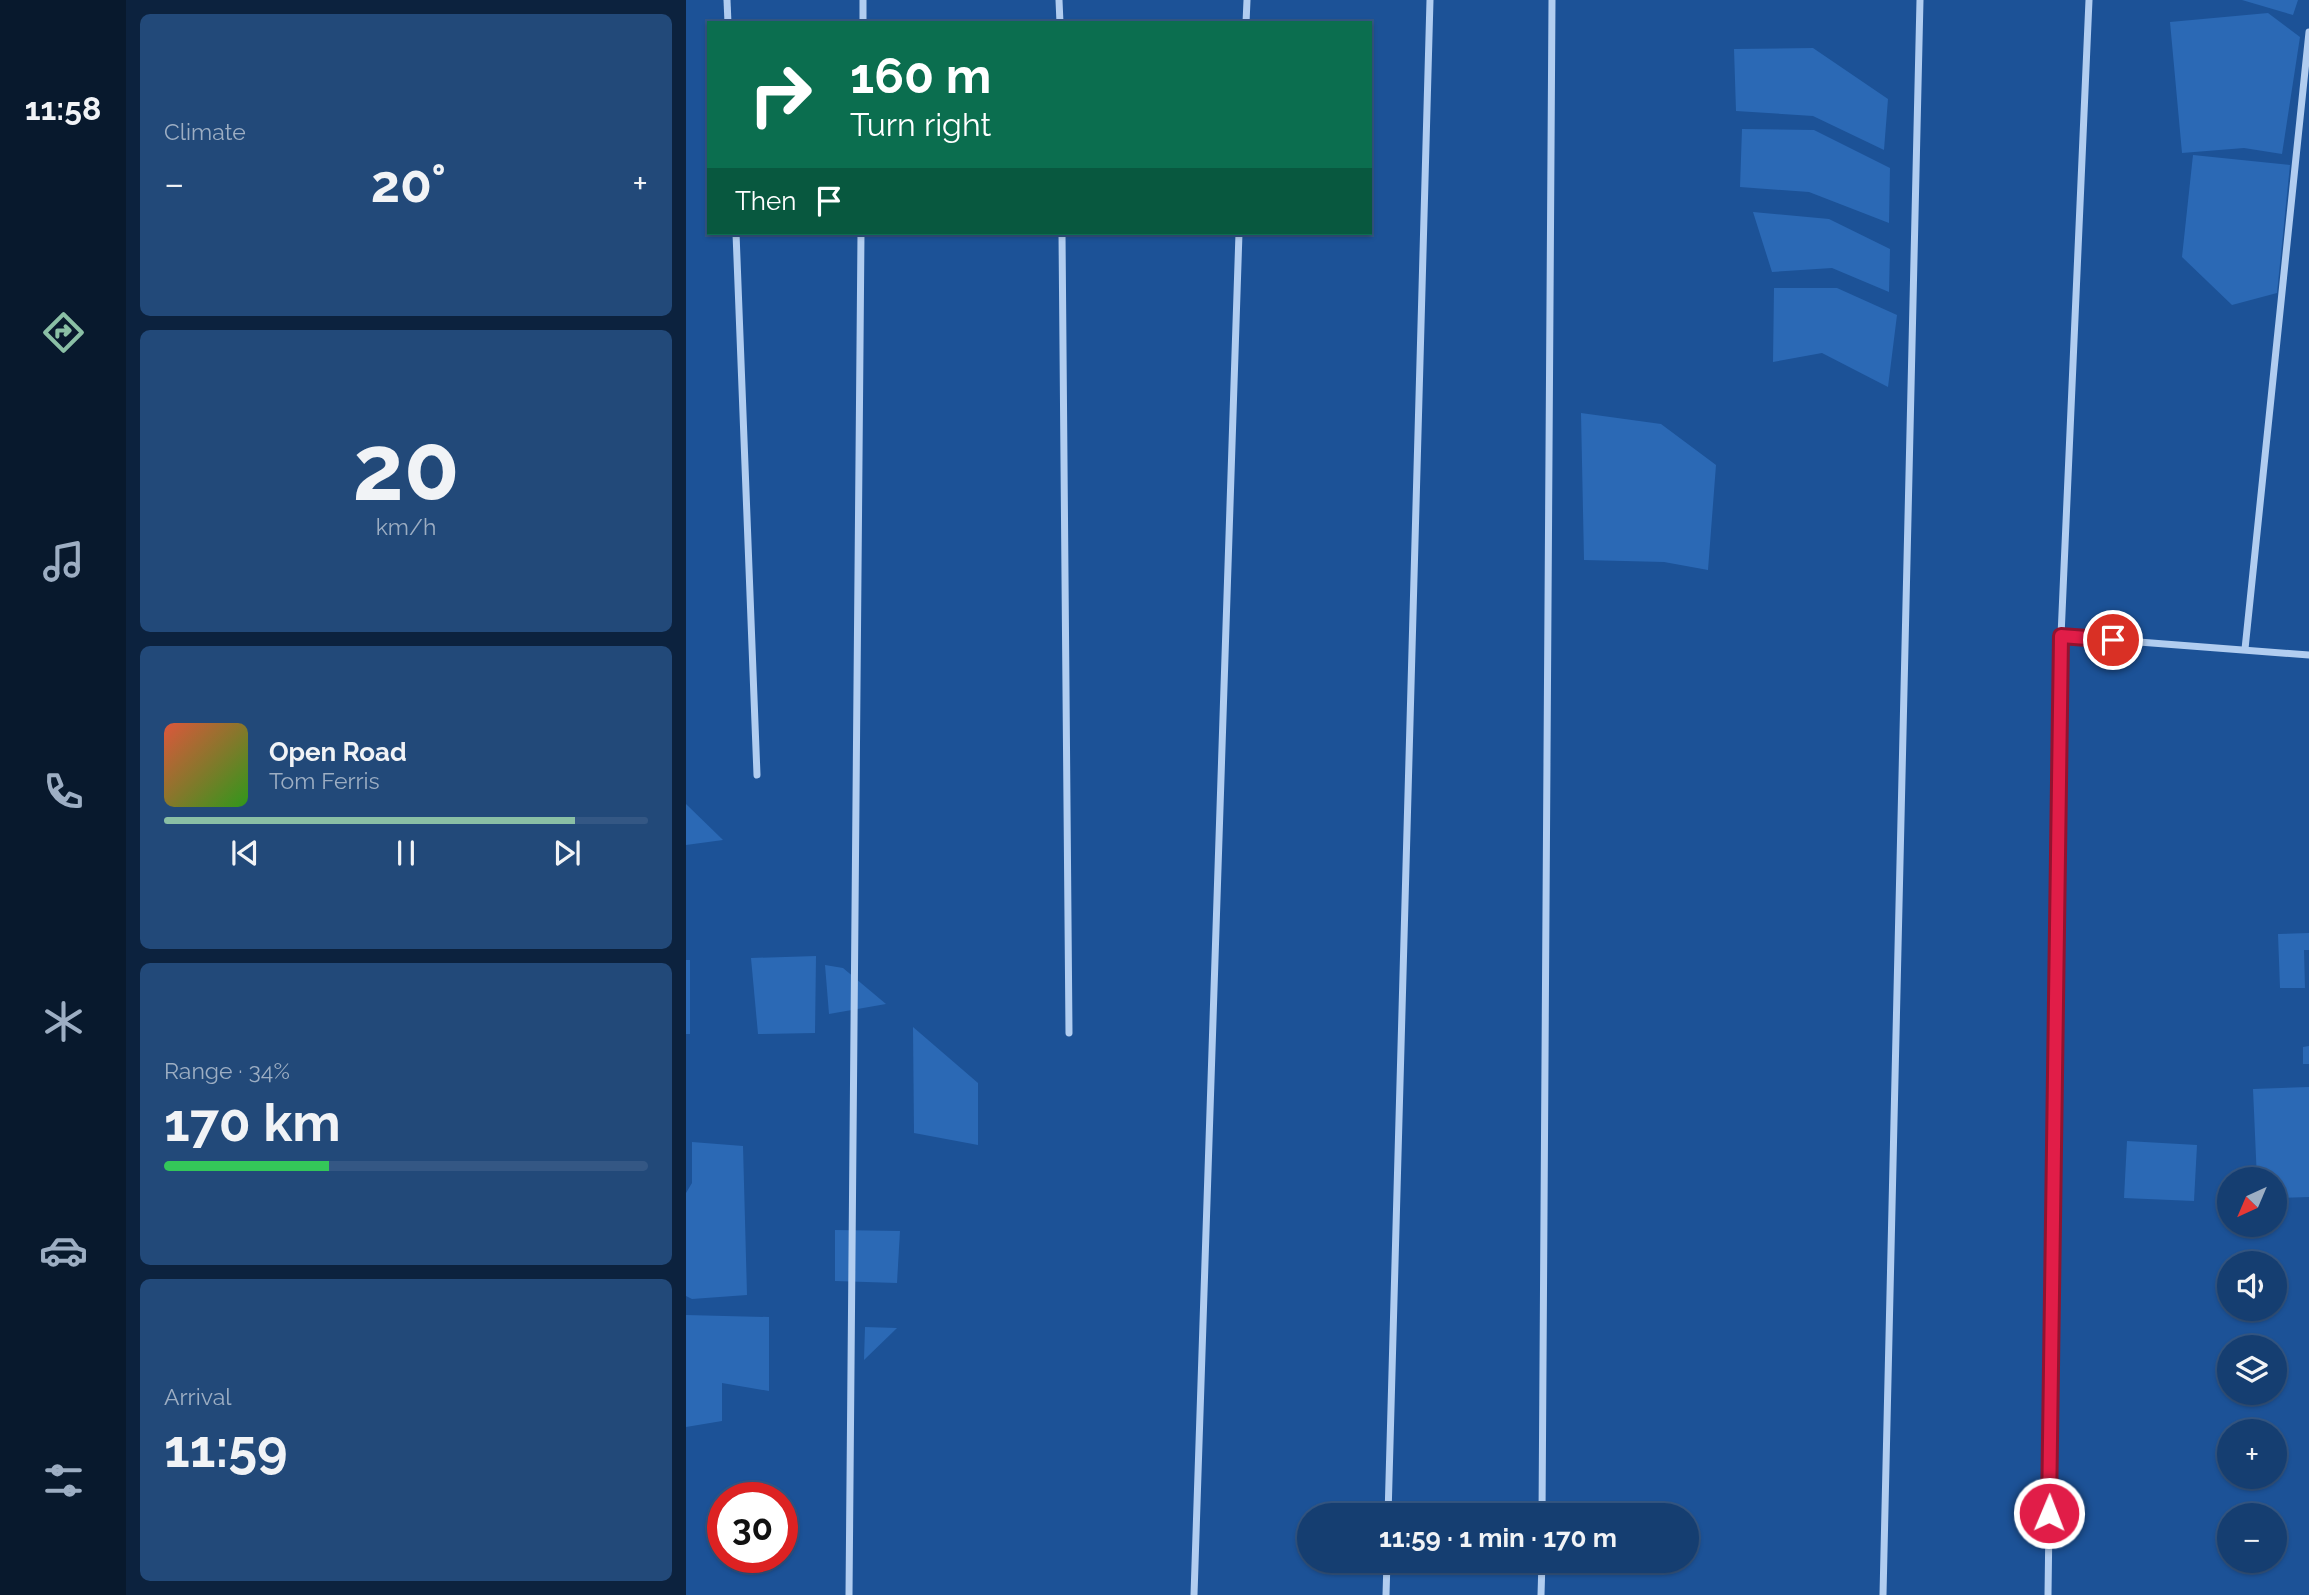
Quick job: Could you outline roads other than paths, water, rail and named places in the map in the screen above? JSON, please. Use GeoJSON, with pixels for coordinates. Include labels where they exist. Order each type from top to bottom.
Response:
{"type":"FeatureCollection","features":[{"type":"Feature","properties":{"kind":"street"},"geometry":{"type":"LineString","coordinates":[[727,0],[728,21]]}},
{"type":"Feature","properties":{"kind":"street"},"geometry":{"type":"LineString","coordinates":[[863,0],[863,21]]}},
{"type":"Feature","properties":{"kind":"street"},"geometry":{"type":"LineString","coordinates":[[1059,0],[1060,21]]}},
{"type":"Feature","properties":{"kind":"street"},"geometry":{"type":"LineString","coordinates":[[1246,21],[1247,0]]}},
{"type":"Feature","properties":{"kind":"street"},"geometry":{"type":"LineString","coordinates":[[1388,1503],[1430,0]]}},
{"type":"Feature","properties":{"kind":"street"},"geometry":{"type":"LineString","coordinates":[[1542,1503],[1552,0]]}},
{"type":"Feature","properties":{"kind":"street"},"geometry":{"type":"LineString","coordinates":[[1883,1595],[1920,0]]}},
{"type":"Feature","properties":{"kind":"street"},"geometry":{"type":"LineString","coordinates":[[2048,1595],[2061,636],[2089,0]]}},
{"type":"Feature","properties":{"kind":"street"},"geometry":{"type":"LineString","coordinates":[[2245,649],[2309,32]]}},
{"type":"Feature","properties":{"kind":"street"},"geometry":{"type":"LineString","coordinates":[[736,235],[757,775]]}},
{"type":"Feature","properties":{"kind":"street"},"geometry":{"type":"LineString","coordinates":[[849,1595],[861,235]]}},
{"type":"Feature","properties":{"kind":"street"},"geometry":{"type":"LineString","coordinates":[[1062,235],[1069,1033]]}},
{"type":"Feature","properties":{"kind":"street"},"geometry":{"type":"LineString","coordinates":[[1194,1595],[1239,235]]}},
{"type":"Feature","properties":{"kind":"street"},"geometry":{"type":"LineString","coordinates":[[2061,636],[2309,655]]}},
{"type":"Feature","properties":{"kind":"street"},"geometry":{"type":"LineString","coordinates":[[1386,1595],[1387,1573]]}},
{"type":"Feature","properties":{"kind":"street"},"geometry":{"type":"LineString","coordinates":[[1541,1595],[1542,1573]]}}]}
